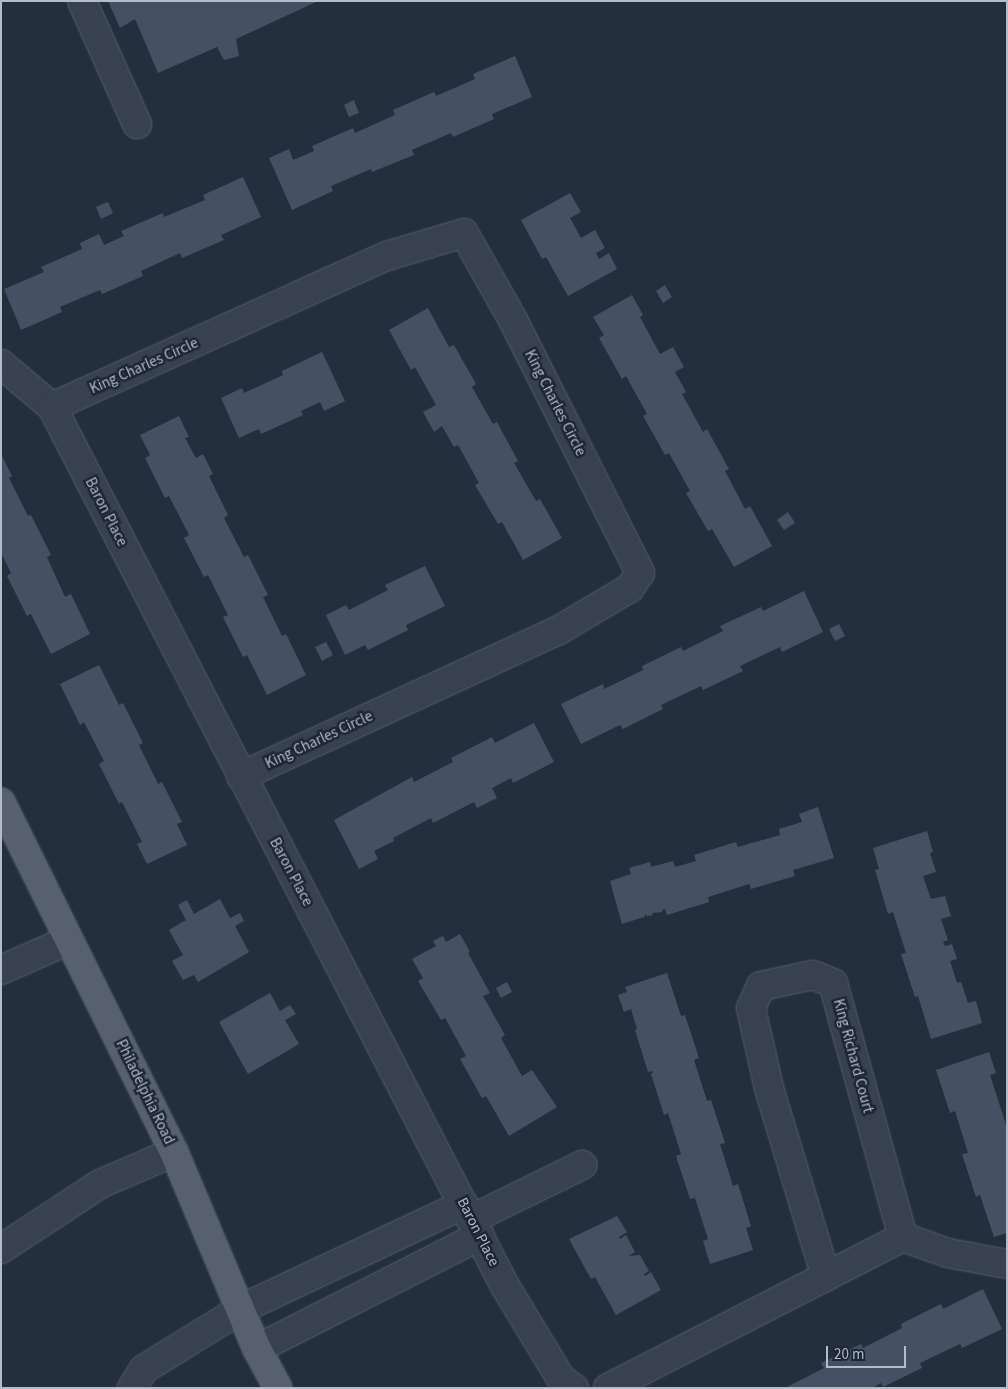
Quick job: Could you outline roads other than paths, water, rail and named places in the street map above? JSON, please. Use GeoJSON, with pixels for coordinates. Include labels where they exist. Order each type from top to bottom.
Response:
{"type":"FeatureCollection","features":[{"type":"Feature","properties":{"kind":"main road","name":"Philadelphia Road"},"geometry":{"type":"LineString","coordinates":[[1,802],[174,1152],[257,1349],[278,1388]]}},
{"type":"Feature","properties":{"kind":"street"},"geometry":{"type":"LineString","coordinates":[[82,1],[136,124]]}},
{"type":"Feature","properties":{"kind":"street","name":"King Charles Circle"},"geometry":{"type":"LineString","coordinates":[[52,407],[387,256],[464,233],[513,320],[640,573],[630,588],[560,630],[241,776]]}},
{"type":"Feature","properties":{"kind":"street","name":"Baron Place"},"geometry":{"type":"LineString","coordinates":[[1,364],[52,407],[505,1286],[561,1379],[574,1388]]}},
{"type":"Feature","properties":{"kind":"street"},"geometry":{"type":"LineString","coordinates":[[1,970],[69,940]]}},
{"type":"Feature","properties":{"kind":"street","name":"King Richard Court"},"geometry":{"type":"LineString","coordinates":[[826,1277],[768,1088],[751,1008],[761,986],[813,975],[833,983],[903,1237]]}},
{"type":"Feature","properties":{"kind":"street"},"geometry":{"type":"LineString","coordinates":[[1,1249],[100,1184],[174,1152]]}},
{"type":"Feature","properties":{"kind":"street"},"geometry":{"type":"LineString","coordinates":[[257,1349],[472,1220],[582,1164]]}},
{"type":"Feature","properties":{"kind":"street"},"geometry":{"type":"LineString","coordinates":[[132,1388],[144,1369],[240,1309],[472,1220]]}},
{"type":"Feature","properties":{"kind":"street"},"geometry":{"type":"LineString","coordinates":[[608,1388],[903,1237],[948,1253],[1007,1264]]}}]}
